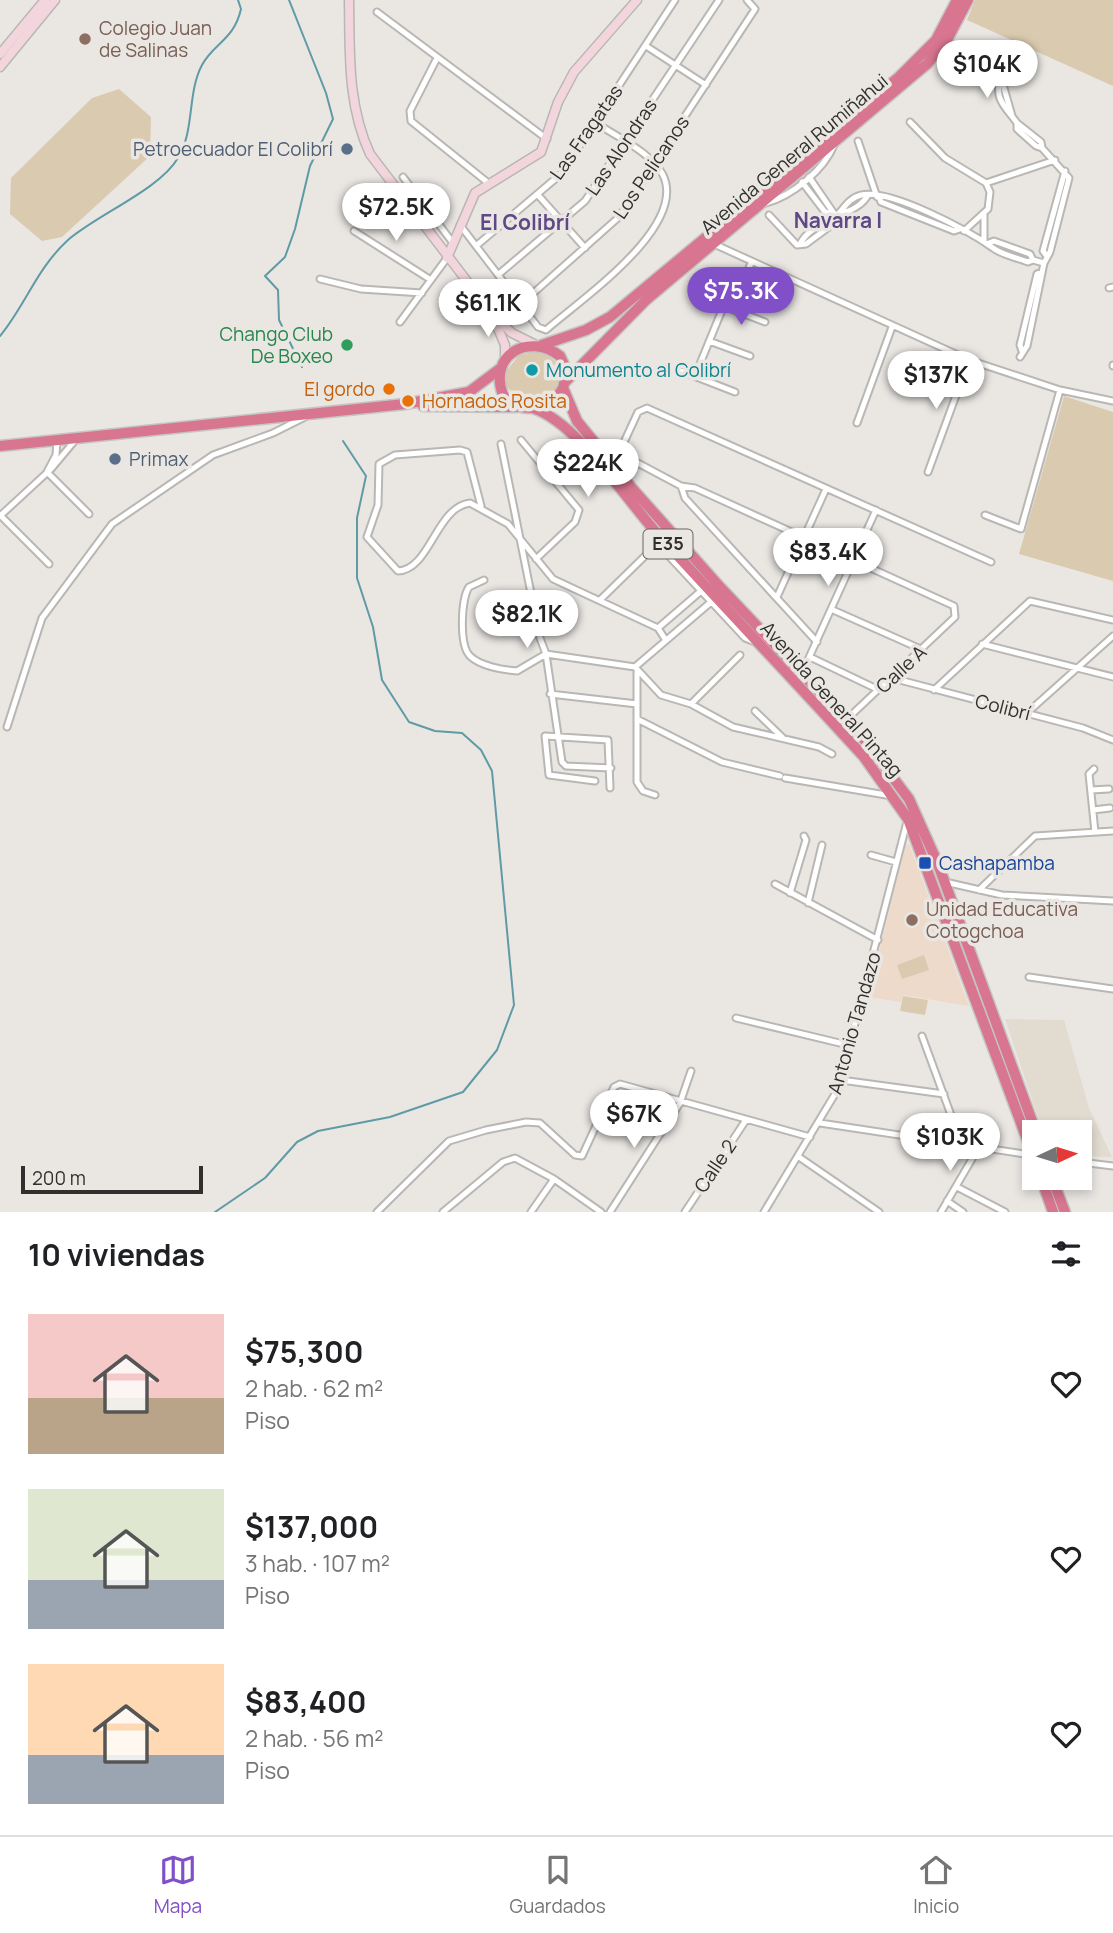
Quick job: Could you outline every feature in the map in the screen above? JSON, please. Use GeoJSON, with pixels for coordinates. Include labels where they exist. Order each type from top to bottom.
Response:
{"type":"FeatureCollection","features":[{"type":"Feature","properties":{"kind":"highway","name":"Avenida General Rumiñahui"},"geometry":{"type":"LineString","coordinates":[[538,345],[586,330],[610,317],[899,78],[936,40],[957,0]]}},
{"type":"Feature","properties":{"kind":"highway","name":"Avenida General Rumiñahui"},"geometry":{"type":"LineString","coordinates":[[564,385],[637,309],[927,64],[948,38],[968,0]]}},
{"type":"Feature","properties":{"kind":"highway","name":"E35"},"geometry":{"type":"LineString","coordinates":[[0,446],[405,404],[469,392],[517,350],[538,345],[552,349],[564,361],[564,385]]}},
{"type":"Feature","properties":{"kind":"highway"},"geometry":{"type":"LineString","coordinates":[[503,364],[499,381],[503,395],[519,407]]}},
{"type":"Feature","properties":{"kind":"highway"},"geometry":{"type":"LineString","coordinates":[[533,408],[552,402],[564,385]]}},
{"type":"Feature","properties":{"kind":"highway","name":"Avenida General Pintag"},"geometry":{"type":"LineString","coordinates":[[564,385],[573,416],[631,487],[888,767],[909,799],[945,882],[1032,1120]]}},
{"type":"Feature","properties":{"kind":"highway","name":"E35"},"geometry":{"type":"LineString","coordinates":[[405,404],[533,408]]}},
{"type":"Feature","properties":{"kind":"highway","name":"Avenida General Pintag"},"geometry":{"type":"LineString","coordinates":[[533,408],[549,414],[569,428],[661,537],[864,757],[895,797],[908,819],[1022,1124]]}},
{"type":"Feature","properties":{"kind":"highway"},"geometry":{"type":"LineString","coordinates":[[1045,1190],[1053,1212]]}},
{"type":"Feature","properties":{"kind":"highway"},"geometry":{"type":"LineString","coordinates":[[1057,1190],[1065,1212]]}},
{"type":"Feature","properties":{"kind":"main road"},"geometry":{"type":"LineString","coordinates":[[0,67],[45,0]]}},
{"type":"Feature","properties":{"kind":"main road"},"geometry":{"type":"LineString","coordinates":[[0,54],[55,0]]}},
{"type":"Feature","properties":{"kind":"main road"},"geometry":{"type":"LineString","coordinates":[[349,0],[351,86],[361,135],[379,169],[492,314],[512,332],[538,345]]}},
{"type":"Feature","properties":{"kind":"main road"},"geometry":{"type":"LineString","coordinates":[[447,258],[475,192],[487,182],[531,160],[547,139],[558,102],[573,72],[637,0]]}},
{"type":"Feature","properties":{"kind":"main road"},"geometry":{"type":"LineString","coordinates":[[492,314],[505,341],[503,364]]}},
{"type":"Feature","properties":{"kind":"street","name":"Las Fragatas"},"geometry":{"type":"LineString","coordinates":[[476,246],[561,174],[675,0]]}},
{"type":"Feature","properties":{"kind":"street","name":"Las Alondras"},"geometry":{"type":"LineString","coordinates":[[499,274],[585,201],[719,0]]}},
{"type":"Feature","properties":{"kind":"street","name":"Los Pelicanos"},"geometry":{"type":"LineString","coordinates":[[521,304],[619,218],[755,9],[747,0]]}},
{"type":"Feature","properties":{"kind":"street"},"geometry":{"type":"LineString","coordinates":[[376,12],[436,60],[547,139]]}},
{"type":"Feature","properties":{"kind":"street"},"geometry":{"type":"LineString","coordinates":[[646,46],[706,85]]}},
{"type":"Feature","properties":{"kind":"street"},"geometry":{"type":"LineString","coordinates":[[436,60],[410,111],[411,121],[487,182]]}},
{"type":"Feature","properties":{"kind":"street"},"geometry":{"type":"LineString","coordinates":[[1000,71],[1017,129],[1042,148],[1065,171],[1043,251],[1046,255],[1042,272],[1037,274],[1020,345],[1021,354]]}},
{"type":"Feature","properties":{"kind":"street"},"geometry":{"type":"LineString","coordinates":[[460,226],[540,328],[546,330],[649,239],[666,206],[664,180],[655,163],[595,122]]}},
{"type":"Feature","properties":{"kind":"street"},"geometry":{"type":"LineString","coordinates":[[910,122],[945,158],[986,183],[990,200],[984,215],[987,241]]}},
{"type":"Feature","properties":{"kind":"street"},"geometry":{"type":"LineString","coordinates":[[858,141],[878,197]]}},
{"type":"Feature","properties":{"kind":"street"},"geometry":{"type":"LineString","coordinates":[[763,203],[776,199],[809,177],[828,158],[834,144]]}},
{"type":"Feature","properties":{"kind":"street"},"geometry":{"type":"LineString","coordinates":[[986,183],[1055,160]]}},
{"type":"Feature","properties":{"kind":"street"},"geometry":{"type":"LineString","coordinates":[[403,177],[453,243]]}},
{"type":"Feature","properties":{"kind":"street"},"geometry":{"type":"LineString","coordinates":[[809,177],[837,214]]}},
{"type":"Feature","properties":{"kind":"street"},"geometry":{"type":"LineString","coordinates":[[802,182],[825,212],[837,214]]}},
{"type":"Feature","properties":{"kind":"street"},"geometry":{"type":"LineString","coordinates":[[538,195],[585,248]]}},
{"type":"Feature","properties":{"kind":"street"},"geometry":{"type":"LineString","coordinates":[[769,215],[795,244],[806,244],[829,227],[829,221],[842,206],[854,198],[883,195],[956,224],[962,230],[987,241],[1030,254],[1033,260],[1044,263]]}},
{"type":"Feature","properties":{"kind":"street"},"geometry":{"type":"LineString","coordinates":[[962,230],[984,215]]}},
{"type":"Feature","properties":{"kind":"street"},"geometry":{"type":"LineString","coordinates":[[354,231],[431,280]]}},
{"type":"Feature","properties":{"kind":"street"},"geometry":{"type":"LineString","coordinates":[[714,244],[969,360],[1060,390],[1113,401]]}},
{"type":"Feature","properties":{"kind":"street"},"geometry":{"type":"LineString","coordinates":[[400,323],[447,258]]}},
{"type":"Feature","properties":{"kind":"street"},"geometry":{"type":"LineString","coordinates":[[695,376],[709,341],[726,307],[736,299],[751,263]]}},
{"type":"Feature","properties":{"kind":"street"},"geometry":{"type":"LineString","coordinates":[[747,274],[780,287]]}},
{"type":"Feature","properties":{"kind":"street"},"geometry":{"type":"LineString","coordinates":[[320,279],[363,289],[422,293]]}},
{"type":"Feature","properties":{"kind":"street"},"geometry":{"type":"LineString","coordinates":[[726,307],[765,322]]}},
{"type":"Feature","properties":{"kind":"street"},"geometry":{"type":"LineString","coordinates":[[857,423],[892,327]]}},
{"type":"Feature","properties":{"kind":"street"},"geometry":{"type":"LineString","coordinates":[[709,341],[750,356]]}},
{"type":"Feature","properties":{"kind":"street"},"geometry":{"type":"LineString","coordinates":[[928,472],[969,360]]}},
{"type":"Feature","properties":{"kind":"street"},"geometry":{"type":"LineString","coordinates":[[681,371],[735,392]]}},
{"type":"Feature","properties":{"kind":"street"},"geometry":{"type":"LineString","coordinates":[[985,515],[1021,529],[1060,390]]}},
{"type":"Feature","properties":{"kind":"street"},"geometry":{"type":"LineString","coordinates":[[619,453],[638,412],[647,408],[991,562]]}},
{"type":"Feature","properties":{"kind":"street"},"geometry":{"type":"LineString","coordinates":[[6,727],[42,618],[112,524],[218,452],[273,433],[311,414]]}},
{"type":"Feature","properties":{"kind":"street"},"geometry":{"type":"LineString","coordinates":[[49,564],[0,516],[47,472],[77,438]]}},
{"type":"Feature","properties":{"kind":"street"},"geometry":{"type":"LineString","coordinates":[[47,472],[56,455],[57,440]]}},
{"type":"Feature","properties":{"kind":"street"},"geometry":{"type":"LineString","coordinates":[[521,440],[579,510],[575,522],[536,559]]}},
{"type":"Feature","properties":{"kind":"street"},"geometry":{"type":"LineString","coordinates":[[595,443],[681,486],[695,488],[855,562]]}},
{"type":"Feature","properties":{"kind":"street"},"geometry":{"type":"LineString","coordinates":[[500,444],[540,638],[546,654],[557,735],[565,765],[611,768]]}},
{"type":"Feature","properties":{"kind":"street"},"geometry":{"type":"LineString","coordinates":[[481,506],[469,457],[464,451],[395,455],[382,460],[377,513],[367,534],[398,571],[407,570],[419,559],[457,507],[470,503],[481,506],[508,524],[553,579],[658,628],[665,639]]}},
{"type":"Feature","properties":{"kind":"street"},"geometry":{"type":"LineString","coordinates":[[47,472],[89,514]]}},
{"type":"Feature","properties":{"kind":"street"},"geometry":{"type":"LineString","coordinates":[[681,486],[685,498],[817,642]]}},
{"type":"Feature","properties":{"kind":"street"},"geometry":{"type":"LineString","coordinates":[[777,597],[826,489]]}},
{"type":"Feature","properties":{"kind":"street"},"geometry":{"type":"LineString","coordinates":[[802,674],[855,562],[876,510]]}},
{"type":"Feature","properties":{"kind":"street"},"geometry":{"type":"LineString","coordinates":[[661,537],[665,552],[711,602],[745,638],[760,643]]}},
{"type":"Feature","properties":{"kind":"street"},"geometry":{"type":"LineString","coordinates":[[600,600],[648,553]]}},
{"type":"Feature","properties":{"kind":"street","name":"Calle A"},"geometry":{"type":"LineString","coordinates":[[846,720],[955,617],[955,608],[951,603],[855,562]]}},
{"type":"Feature","properties":{"kind":"street"},"geometry":{"type":"LineString","coordinates":[[484,580],[476,582],[464,594],[463,626],[467,653],[474,660],[517,671],[546,654],[636,669],[661,695],[691,704],[733,727],[783,738],[832,754]]}},
{"type":"Feature","properties":{"kind":"street"},"geometry":{"type":"LineString","coordinates":[[658,628],[701,591]]}},
{"type":"Feature","properties":{"kind":"street"},"geometry":{"type":"LineString","coordinates":[[934,690],[1028,603],[1036,600],[1113,620]]}},
{"type":"Feature","properties":{"kind":"street"},"geometry":{"type":"LineString","coordinates":[[654,795],[643,791],[637,782],[636,669],[665,639],[711,602]]}},
{"type":"Feature","properties":{"kind":"street"},"geometry":{"type":"LineString","coordinates":[[833,610],[923,650]]}},
{"type":"Feature","properties":{"kind":"street"},"geometry":{"type":"LineString","coordinates":[[1027,713],[1113,636]]}},
{"type":"Feature","properties":{"kind":"street"},"geometry":{"type":"LineString","coordinates":[[982,645],[1113,677]]}},
{"type":"Feature","properties":{"kind":"street"},"geometry":{"type":"LineString","coordinates":[[691,704],[740,654]]}},
{"type":"Feature","properties":{"kind":"street"},"geometry":{"type":"LineString","coordinates":[[810,657],[879,690]]}},
{"type":"Feature","properties":{"kind":"street","name":"Colibrí"},"geometry":{"type":"LineString","coordinates":[[892,678],[1027,713],[1113,740]]}},
{"type":"Feature","properties":{"kind":"street"},"geometry":{"type":"LineString","coordinates":[[550,694],[637,704]]}},
{"type":"Feature","properties":{"kind":"street"},"geometry":{"type":"LineString","coordinates":[[755,711],[783,738]]}},
{"type":"Feature","properties":{"kind":"street"},"geometry":{"type":"LineString","coordinates":[[637,719],[722,762],[782,777],[895,797]]}},
{"type":"Feature","properties":{"kind":"street"},"geometry":{"type":"LineString","coordinates":[[595,781],[549,775],[545,736],[606,738],[610,743],[610,789]]}},
{"type":"Feature","properties":{"kind":"street"},"geometry":{"type":"LineString","coordinates":[[1094,769],[1089,771],[1095,832]]}},
{"type":"Feature","properties":{"kind":"street"},"geometry":{"type":"LineString","coordinates":[[1091,790],[1109,789]]}},
{"type":"Feature","properties":{"kind":"street"},"geometry":{"type":"LineString","coordinates":[[1093,810],[1110,808]]}},
{"type":"Feature","properties":{"kind":"street","name":"Antonio Tandazo"},"geometry":{"type":"LineString","coordinates":[[764,1212],[820,1123],[841,1080],[852,1046],[908,819]]}},
{"type":"Feature","properties":{"kind":"street"},"geometry":{"type":"LineString","coordinates":[[979,890],[1035,836],[1113,831]]}},
{"type":"Feature","properties":{"kind":"street"},"geometry":{"type":"LineString","coordinates":[[790,893],[806,839],[804,836]]}},
{"type":"Feature","properties":{"kind":"street"},"geometry":{"type":"LineString","coordinates":[[808,903],[822,845]]}},
{"type":"Feature","properties":{"kind":"street"},"geometry":{"type":"LineString","coordinates":[[871,855],[896,862]]}},
{"type":"Feature","properties":{"kind":"street"},"geometry":{"type":"LineString","coordinates":[[945,882],[1002,895],[1113,901]]}},
{"type":"Feature","properties":{"kind":"street"},"geometry":{"type":"LineString","coordinates":[[775,884],[878,940]]}},
{"type":"Feature","properties":{"kind":"street"},"geometry":{"type":"LineString","coordinates":[[1029,977],[1113,989]]}},
{"type":"Feature","properties":{"kind":"street"},"geometry":{"type":"LineString","coordinates":[[736,1018],[852,1046]]}},
{"type":"Feature","properties":{"kind":"street"},"geometry":{"type":"LineString","coordinates":[[922,1036],[962,1146]]}},
{"type":"Feature","properties":{"kind":"street"},"geometry":{"type":"LineString","coordinates":[[610,1212],[680,1103],[691,1071]]}},
{"type":"Feature","properties":{"kind":"street"},"geometry":{"type":"LineString","coordinates":[[841,1080],[944,1094]]}},
{"type":"Feature","properties":{"kind":"street"},"geometry":{"type":"LineString","coordinates":[[377,1212],[449,1141],[486,1130],[526,1122],[540,1123],[575,1155],[582,1156],[614,1087],[620,1084],[680,1103],[810,1137]]}},
{"type":"Feature","properties":{"kind":"street","name":"Calle 2"},"geometry":{"type":"LineString","coordinates":[[685,1212],[746,1120]]}},
{"type":"Feature","properties":{"kind":"street"},"geometry":{"type":"LineString","coordinates":[[820,1123],[1022,1154]]}},
{"type":"Feature","properties":{"kind":"street"},"geometry":{"type":"LineString","coordinates":[[941,1212],[979,1147]]}},
{"type":"Feature","properties":{"kind":"street"},"geometry":{"type":"LineString","coordinates":[[799,1157],[879,1212]]}},
{"type":"Feature","properties":{"kind":"street"},"geometry":{"type":"LineString","coordinates":[[443,1212],[511,1159],[519,1159],[554,1179],[601,1212]]}},
{"type":"Feature","properties":{"kind":"street"},"geometry":{"type":"LineString","coordinates":[[1092,1163],[1113,1166]]}},
{"type":"Feature","properties":{"kind":"street"},"geometry":{"type":"LineString","coordinates":[[531,1212],[554,1179]]}},
{"type":"Feature","properties":{"kind":"street"},"geometry":{"type":"LineString","coordinates":[[957,1187],[1005,1212]]}},
{"type":"Feature","properties":{"kind":"street"},"geometry":{"type":"LineString","coordinates":[[947,1201],[963,1212]]}},
{"type":"Feature","properties":{"kind":"shaded area"},"geometry":{"type":"Polygon","coordinates":[[[975,0],[1113,0],[1113,86],[967,20],[975,0]]]}},
{"type":"Feature","properties":{"kind":"shaded area"},"geometry":{"type":"Polygon","coordinates":[[[119,89],[151,117],[150,156],[62,237],[42,241],[10,214],[11,178],[92,98],[119,89]]]}},
{"type":"Feature","properties":{"kind":"shaded area"},"geometry":{"type":"Polygon","coordinates":[[[541,351],[553,359],[559,369],[561,378],[558,386],[543,398],[518,398],[505,385],[504,374],[519,355],[541,351]]]}},
{"type":"Feature","properties":{"kind":"shaded area"},"geometry":{"type":"Polygon","coordinates":[[[1064,396],[1113,412],[1113,581],[1019,554],[1064,396]]]}},
{"type":"Feature","properties":{"kind":"shaded area","name":"Unidad Educativa Cotogchoa"},"geometry":{"type":"Polygon","coordinates":[[[909,844],[969,1006],[903,995],[901,1002],[868,997],[905,845],[909,844]]]}},
{"type":"Feature","properties":{"kind":"shaded area"},"geometry":{"type":"Polygon","coordinates":[[[924,955],[929,970],[902,979],[897,965],[924,955]]]}},
{"type":"Feature","properties":{"kind":"shaded area"},"geometry":{"type":"Polygon","coordinates":[[[903,996],[928,1000],[925,1015],[900,1011],[903,996]]]}},
{"type":"Feature","properties":{"kind":"shaded area"},"geometry":{"type":"Polygon","coordinates":[[[1005,1019],[1064,1020],[1089,1108],[1112,1157],[1092,1156],[1092,1120],[1039,1120],[1005,1019]]]}},
{"type":"Feature","properties":{"kind":"waterway"},"geometry":{"type":"LineString","coordinates":[[0,336],[57,251],[81,230],[157,181],[178,158],[187,136],[197,76],[207,58],[234,28],[241,9],[238,0]]}},
{"type":"Feature","properties":{"kind":"waterway"},"geometry":{"type":"LineString","coordinates":[[289,0],[326,93],[333,119],[310,166],[295,229],[285,257],[265,276],[278,290],[279,320],[302,367]]}},
{"type":"Feature","properties":{"kind":"waterway"},"geometry":{"type":"LineString","coordinates":[[215,1212],[265,1178],[297,1142],[318,1131],[390,1117],[463,1092],[497,1050],[514,1005],[492,771],[481,750],[462,733],[435,731],[409,722],[382,680],[373,627],[357,578],[357,518],[366,476],[343,441]]}},
{"type":"Feature","properties":{"kind":"place","name":"Colegio Juan de Salinas"},"geometry":{"type":"Point","coordinates":[85,39]}},
{"type":"Feature","properties":{"kind":"place","name":"Petroecuador El Colibrí"},"geometry":{"type":"Point","coordinates":[347,149]}},
{"type":"Feature","properties":{"kind":"place","name":"Chango Club De Boxeo"},"geometry":{"type":"Point","coordinates":[347,345]}},
{"type":"Feature","properties":{"kind":"place","name":"Monumento al Colibrí"},"geometry":{"type":"Point","coordinates":[532,370]}},
{"type":"Feature","properties":{"kind":"place","name":"El gordo"},"geometry":{"type":"Point","coordinates":[389,389]}},
{"type":"Feature","properties":{"kind":"place","name":"Hornados Rosita"},"geometry":{"type":"Point","coordinates":[408,401]}},
{"type":"Feature","properties":{"kind":"place","name":"Primax"},"geometry":{"type":"Point","coordinates":[115,459]}},
{"type":"Feature","properties":{"kind":"place","name":"Cashapamba"},"geometry":{"type":"Point","coordinates":[925,863]}},
{"type":"Feature","properties":{"kind":"place","name":"Unidad Educativa Cotogchoa"},"geometry":{"type":"Point","coordinates":[912,920]}},
{"type":"Feature","properties":{"kind":"district","name":"Navarra I"},"geometry":{"type":"Point","coordinates":[838,221]}},
{"type":"Feature","properties":{"kind":"district","name":"El Colibrí"},"geometry":{"type":"Point","coordinates":[525,223]}}]}
